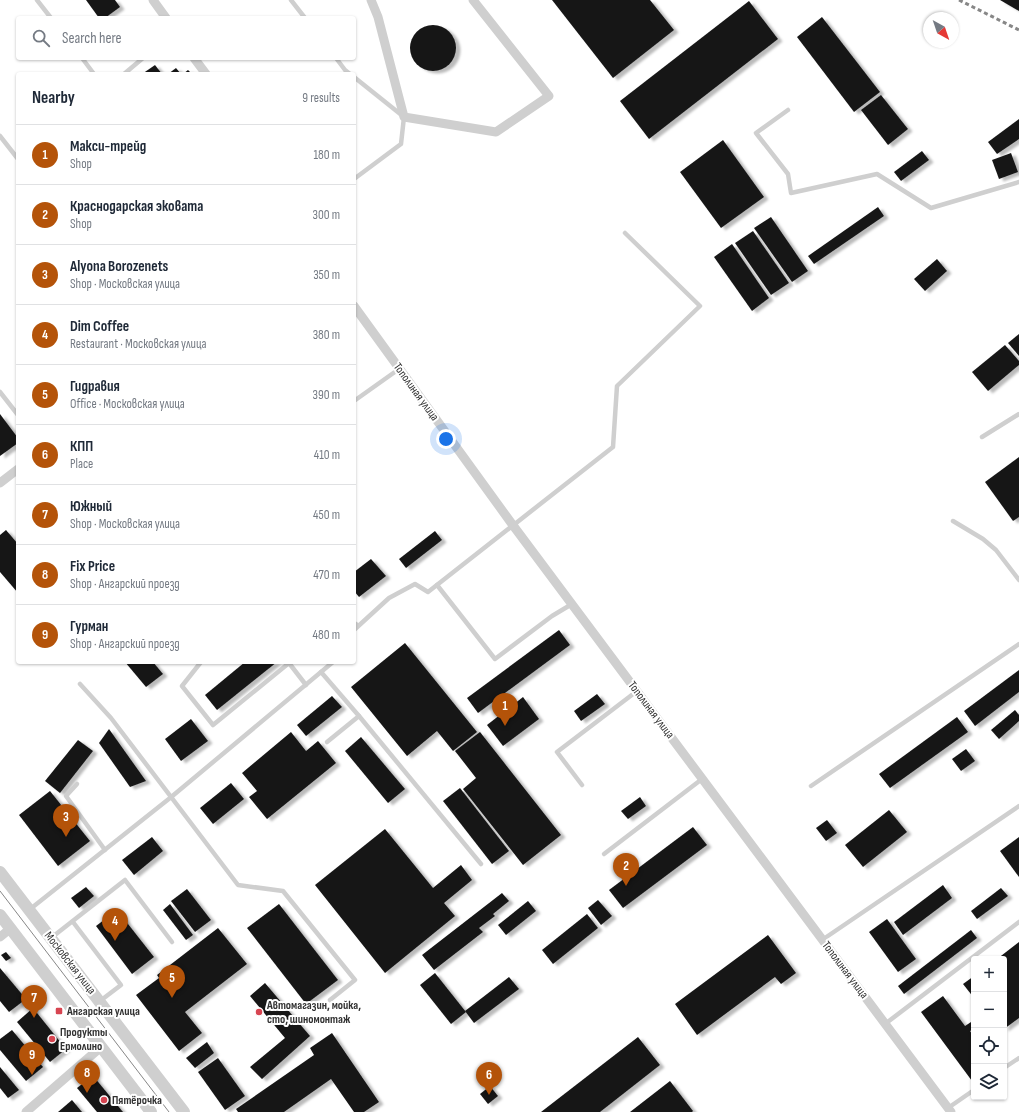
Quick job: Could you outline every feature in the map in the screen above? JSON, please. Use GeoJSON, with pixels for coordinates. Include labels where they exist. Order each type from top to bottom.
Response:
{"type":"FeatureCollection","features":[{"type":"Feature","properties":{"kind":"street"},"geometry":{"type":"LineString","coordinates":[[153,0],[165,16]]}},
{"type":"Feature","properties":{"kind":"street"},"geometry":{"type":"LineString","coordinates":[[371,0],[378,17],[404,117],[496,132],[549,96],[473,0]]}},
{"type":"Feature","properties":{"kind":"street"},"geometry":{"type":"LineString","coordinates":[[196,60],[204,72]]}},
{"type":"Feature","properties":{"kind":"street","name":"Тополиная улица"},"geometry":{"type":"LineString","coordinates":[[356,309],[512,524],[950,1110]]}},
{"type":"Feature","properties":{"kind":"street"},"geometry":{"type":"LineString","coordinates":[[0,483],[16,471]]}},
{"type":"Feature","properties":{"kind":"street","name":"Московская улица"},"geometry":{"type":"LineString","coordinates":[[0,872],[184,1112]]}},
{"type":"Feature","properties":{"kind":"street"},"geometry":{"type":"LineString","coordinates":[[0,915],[151,1112]]}},
{"type":"Feature","properties":{"kind":"street"},"geometry":{"type":"LineString","coordinates":[[0,936],[10,928]]}},
{"type":"Feature","properties":{"kind":"street"},"geometry":{"type":"LineString","coordinates":[[26,1112],[101,1047]]}},
{"type":"Feature","properties":{"kind":"lane"},"geometry":{"type":"LineString","coordinates":[[37,0],[49,16]]}},
{"type":"Feature","properties":{"kind":"lane"},"geometry":{"type":"LineString","coordinates":[[291,0],[303,16]]}},
{"type":"Feature","properties":{"kind":"lane"},"geometry":{"type":"LineString","coordinates":[[84,60],[92,72]]}},
{"type":"Feature","properties":{"kind":"lane"},"geometry":{"type":"LineString","coordinates":[[126,72],[142,60]]}},
{"type":"Feature","properties":{"kind":"lane"},"geometry":{"type":"LineString","coordinates":[[338,60],[348,72]]}},
{"type":"Feature","properties":{"kind":"lane"},"geometry":{"type":"LineString","coordinates":[[356,79],[404,117],[401,144],[356,178]]}},
{"type":"Feature","properties":{"kind":"lane"},"geometry":{"type":"LineString","coordinates":[[788,110],[756,133],[788,174],[791,193],[877,174],[931,208],[1019,182]]}},
{"type":"Feature","properties":{"kind":"lane"},"geometry":{"type":"LineString","coordinates":[[0,136],[16,156]]}},
{"type":"Feature","properties":{"kind":"lane"},"geometry":{"type":"LineString","coordinates":[[0,148],[6,144]]}},
{"type":"Feature","properties":{"kind":"lane"},"geometry":{"type":"LineString","coordinates":[[356,628],[389,598],[415,584],[428,592],[512,524],[613,447],[617,386],[700,306],[625,233]]}},
{"type":"Feature","properties":{"kind":"lane"},"geometry":{"type":"LineString","coordinates":[[356,400],[399,369]]}},
{"type":"Feature","properties":{"kind":"lane"},"geometry":{"type":"LineString","coordinates":[[0,392],[16,412]]}},
{"type":"Feature","properties":{"kind":"lane"},"geometry":{"type":"LineString","coordinates":[[982,437],[1019,414]]}},
{"type":"Feature","properties":{"kind":"lane"},"geometry":{"type":"LineString","coordinates":[[953,521],[983,539],[996,550],[1019,580]]}},
{"type":"Feature","properties":{"kind":"lane"},"geometry":{"type":"LineString","coordinates":[[437,585],[495,659],[552,616],[572,604]]}},
{"type":"Feature","properties":{"kind":"lane"},"geometry":{"type":"LineString","coordinates":[[811,786],[1019,644]]}},
{"type":"Feature","properties":{"kind":"lane"},"geometry":{"type":"LineString","coordinates":[[199,664],[182,686],[213,725],[288,664]]}},
{"type":"Feature","properties":{"kind":"lane"},"geometry":{"type":"LineString","coordinates":[[290,664],[306,685]]}},
{"type":"Feature","properties":{"kind":"lane"},"geometry":{"type":"LineString","coordinates":[[29,910],[170,798],[331,664]]}},
{"type":"Feature","properties":{"kind":"lane"},"geometry":{"type":"LineString","coordinates":[[321,672],[481,864]]}},
{"type":"Feature","properties":{"kind":"lane"},"geometry":{"type":"LineString","coordinates":[[80,684],[111,718],[170,798],[238,885],[283,891],[355,980],[330,1000]]}},
{"type":"Feature","properties":{"kind":"lane"},"geometry":{"type":"LineString","coordinates":[[582,785],[557,752],[637,691]]}},
{"type":"Feature","properties":{"kind":"lane"},"geometry":{"type":"LineString","coordinates":[[327,742],[359,716]]}},
{"type":"Feature","properties":{"kind":"lane"},"geometry":{"type":"LineString","coordinates":[[604,854],[702,778]]}},
{"type":"Feature","properties":{"kind":"lane"},"geometry":{"type":"LineString","coordinates":[[77,784],[66,796],[105,850]]}},
{"type":"Feature","properties":{"kind":"lane"},"geometry":{"type":"LineString","coordinates":[[822,940],[1019,806]]}},
{"type":"Feature","properties":{"kind":"lane"},"geometry":{"type":"LineString","coordinates":[[51,938],[125,880],[172,942]]}},
{"type":"Feature","properties":{"kind":"lane"},"geometry":{"type":"LineString","coordinates":[[73,922],[121,985],[100,1001]]}},
{"type":"Feature","properties":{"kind":"lane"},"geometry":{"type":"LineString","coordinates":[[885,1024],[1019,922]]}},
{"type":"Feature","properties":{"kind":"lane"},"geometry":{"type":"LineString","coordinates":[[1007,1066],[1019,1058]]}},
{"type":"Feature","properties":{"kind":"lane"},"geometry":{"type":"LineString","coordinates":[[950,1110],[971,1092]]}},
{"type":"Feature","properties":{"kind":"building"},"geometry":{"type":"Polygon","coordinates":[[[86,0],[115,0],[120,7],[108,16],[98,16],[86,0]]]}},
{"type":"Feature","properties":{"kind":"building"},"geometry":{"type":"Polygon","coordinates":[[[552,0],[650,0],[674,30],[613,78],[552,0]]]}},
{"type":"Feature","properties":{"kind":"building"},"geometry":{"type":"Polygon","coordinates":[[[1000,0],[1019,0],[1019,11],[1000,0]]]}},
{"type":"Feature","properties":{"kind":"building"},"geometry":{"type":"Polygon","coordinates":[[[749,1],[778,39],[649,139],[620,101],[749,1]]]}},
{"type":"Feature","properties":{"kind":"building"},"geometry":{"type":"Polygon","coordinates":[[[822,17],[880,92],[854,112],[797,37],[822,17]]]}},
{"type":"Feature","properties":{"kind":"building"},"geometry":{"type":"Polygon","coordinates":[[[428,25],[438,25],[446,29],[452,35],[456,43],[456,53],[452,61],[446,67],[438,71],[428,71],[420,67],[414,61],[410,53],[410,43],[414,35],[420,29],[428,25]]]}},
{"type":"Feature","properties":{"kind":"building"},"geometry":{"type":"Polygon","coordinates":[[[155,65],[160,72],[145,72],[155,65]]]}},
{"type":"Feature","properties":{"kind":"building"},"geometry":{"type":"Polygon","coordinates":[[[176,68],[179,72],[171,72],[176,68]]]}},
{"type":"Feature","properties":{"kind":"building"},"geometry":{"type":"Polygon","coordinates":[[[881,95],[908,129],[888,145],[861,110],[881,95]]]}},
{"type":"Feature","properties":{"kind":"building"},"geometry":{"type":"Polygon","coordinates":[[[1019,119],[1019,139],[997,154],[988,142],[1019,119]]]}},
{"type":"Feature","properties":{"kind":"building"},"geometry":{"type":"Polygon","coordinates":[[[723,140],[764,197],[721,228],[680,172],[723,140]]]}},
{"type":"Feature","properties":{"kind":"building"},"geometry":{"type":"Polygon","coordinates":[[[922,151],[929,160],[901,181],[894,172],[922,151]]]}},
{"type":"Feature","properties":{"kind":"building"},"geometry":{"type":"Polygon","coordinates":[[[1011,153],[1018,172],[999,179],[992,160],[1011,153]]]}},
{"type":"Feature","properties":{"kind":"building"},"geometry":{"type":"Polygon","coordinates":[[[878,207],[884,216],[814,264],[808,256],[878,207]]]}},
{"type":"Feature","properties":{"kind":"building"},"geometry":{"type":"Polygon","coordinates":[[[771,217],[808,271],[792,282],[754,228],[771,217]]]}},
{"type":"Feature","properties":{"kind":"building"},"geometry":{"type":"Polygon","coordinates":[[[753,231],[789,283],[771,295],[735,243],[753,231]]]}},
{"type":"Feature","properties":{"kind":"building"},"geometry":{"type":"Polygon","coordinates":[[[732,244],[769,298],[752,311],[714,257],[732,244]]]}},
{"type":"Feature","properties":{"kind":"building"},"geometry":{"type":"Polygon","coordinates":[[[937,259],[947,271],[925,291],[914,279],[937,259]]]}},
{"type":"Feature","properties":{"kind":"building"},"geometry":{"type":"Polygon","coordinates":[[[1019,334],[1019,356],[1008,343],[1019,334]]]}},
{"type":"Feature","properties":{"kind":"building"},"geometry":{"type":"Polygon","coordinates":[[[1005,345],[1019,361],[1019,365],[988,391],[972,372],[1005,345]]]}},
{"type":"Feature","properties":{"kind":"building"},"geometry":{"type":"Polygon","coordinates":[[[0,414],[16,435],[16,444],[0,456],[0,414]]]}},
{"type":"Feature","properties":{"kind":"building"},"geometry":{"type":"Polygon","coordinates":[[[1019,457],[1019,517],[1013,521],[985,482],[1019,457]]]}},
{"type":"Feature","properties":{"kind":"building"},"geometry":{"type":"Polygon","coordinates":[[[6,530],[16,542],[16,591],[0,572],[0,535],[6,530]]]}},
{"type":"Feature","properties":{"kind":"building"},"geometry":{"type":"Polygon","coordinates":[[[435,531],[442,540],[406,568],[399,559],[435,531]]]}},
{"type":"Feature","properties":{"kind":"building"},"geometry":{"type":"Polygon","coordinates":[[[371,559],[386,576],[359,597],[356,593],[356,570],[371,559]]]}},
{"type":"Feature","properties":{"kind":"building"},"geometry":{"type":"Polygon","coordinates":[[[559,630],[570,645],[478,713],[467,698],[559,630]]]}},
{"type":"Feature","properties":{"kind":"building"},"geometry":{"type":"Polygon","coordinates":[[[405,643],[477,732],[453,751],[437,731],[407,756],[351,687],[405,643]]]}},
{"type":"Feature","properties":{"kind":"building"},"geometry":{"type":"Polygon","coordinates":[[[127,664],[155,664],[163,674],[146,687],[127,664]]]}},
{"type":"Feature","properties":{"kind":"building"},"geometry":{"type":"Polygon","coordinates":[[[243,664],[274,664],[217,710],[205,695],[243,664]]]}},
{"type":"Feature","properties":{"kind":"building"},"geometry":{"type":"Polygon","coordinates":[[[1019,670],[1019,692],[975,726],[964,711],[1019,670]]]}},
{"type":"Feature","properties":{"kind":"building"},"geometry":{"type":"Polygon","coordinates":[[[597,694],[605,704],[581,721],[574,711],[597,694]]]}},
{"type":"Feature","properties":{"kind":"building"},"geometry":{"type":"Polygon","coordinates":[[[332,696],[342,707],[306,736],[297,725],[332,696]]]}},
{"type":"Feature","properties":{"kind":"building"},"geometry":{"type":"Polygon","coordinates":[[[523,697],[539,719],[503,746],[487,725],[523,697]]]}},
{"type":"Feature","properties":{"kind":"building"},"geometry":{"type":"Polygon","coordinates":[[[1015,710],[1019,715],[1019,721],[999,739],[991,730],[1015,710]]]}},
{"type":"Feature","properties":{"kind":"building"},"geometry":{"type":"Polygon","coordinates":[[[957,717],[968,732],[890,788],[879,774],[957,717]]]}},
{"type":"Feature","properties":{"kind":"building"},"geometry":{"type":"Polygon","coordinates":[[[191,719],[208,741],[181,761],[165,739],[191,719]]]}},
{"type":"Feature","properties":{"kind":"building"},"geometry":{"type":"Polygon","coordinates":[[[109,729],[146,781],[130,787],[99,743],[109,729]]]}},
{"type":"Feature","properties":{"kind":"building"},"geometry":{"type":"Polygon","coordinates":[[[291,732],[306,751],[318,741],[336,763],[267,819],[249,797],[257,791],[242,773],[291,732]]]}},
{"type":"Feature","properties":{"kind":"building"},"geometry":{"type":"Polygon","coordinates":[[[480,732],[561,835],[523,865],[463,789],[476,778],[455,751],[480,732]]]}},
{"type":"Feature","properties":{"kind":"building"},"geometry":{"type":"Polygon","coordinates":[[[361,737],[405,789],[388,803],[345,751],[361,737]]]}},
{"type":"Feature","properties":{"kind":"building"},"geometry":{"type":"Polygon","coordinates":[[[78,740],[93,751],[60,793],[45,781],[78,740]]]}},
{"type":"Feature","properties":{"kind":"building"},"geometry":{"type":"Polygon","coordinates":[[[966,749],[975,761],[961,771],[952,759],[966,749]]]}},
{"type":"Feature","properties":{"kind":"building"},"geometry":{"type":"Polygon","coordinates":[[[231,783],[244,799],[213,824],[200,808],[231,783]]]}},
{"type":"Feature","properties":{"kind":"building"},"geometry":{"type":"Polygon","coordinates":[[[460,788],[509,851],[492,864],[443,801],[460,788]]]}},
{"type":"Feature","properties":{"kind":"building"},"geometry":{"type":"Polygon","coordinates":[[[50,791],[90,841],[58,866],[19,815],[50,791]]]}},
{"type":"Feature","properties":{"kind":"building"},"geometry":{"type":"Polygon","coordinates":[[[640,797],[646,806],[628,819],[621,811],[640,797]]]}},
{"type":"Feature","properties":{"kind":"building"},"geometry":{"type":"Polygon","coordinates":[[[889,810],[907,832],[863,867],[845,845],[889,810]]]}},
{"type":"Feature","properties":{"kind":"building"},"geometry":{"type":"Polygon","coordinates":[[[827,820],[837,833],[826,841],[816,828],[827,820]]]}},
{"type":"Feature","properties":{"kind":"building"},"geometry":{"type":"Polygon","coordinates":[[[693,827],[707,845],[623,908],[609,890],[693,827]]]}},
{"type":"Feature","properties":{"kind":"building"},"geometry":{"type":"Polygon","coordinates":[[[385,829],[433,888],[461,865],[472,880],[444,903],[455,916],[385,973],[315,885],[385,829]]]}},
{"type":"Feature","properties":{"kind":"building"},"geometry":{"type":"Polygon","coordinates":[[[152,837],[163,851],[134,875],[122,860],[152,837]]]}},
{"type":"Feature","properties":{"kind":"building"},"geometry":{"type":"Polygon","coordinates":[[[1019,837],[1019,877],[1000,851],[1019,837]]]}},
{"type":"Feature","properties":{"kind":"building"},"geometry":{"type":"Polygon","coordinates":[[[943,885],[952,898],[903,935],[894,922],[943,885]]]}},
{"type":"Feature","properties":{"kind":"building"},"geometry":{"type":"Polygon","coordinates":[[[86,887],[94,896],[79,908],[71,898],[86,887]]]}},
{"type":"Feature","properties":{"kind":"building"},"geometry":{"type":"Polygon","coordinates":[[[1001,888],[1008,896],[977,919],[971,911],[1001,888]]]}},
{"type":"Feature","properties":{"kind":"building"},"geometry":{"type":"Polygon","coordinates":[[[187,889],[211,920],[195,932],[171,901],[187,889]]]}},
{"type":"Feature","properties":{"kind":"building"},"geometry":{"type":"Polygon","coordinates":[[[502,893],[509,901],[493,914],[495,916],[479,928],[483,932],[434,970],[422,955],[502,893]]]}},
{"type":"Feature","properties":{"kind":"building"},"geometry":{"type":"Polygon","coordinates":[[[598,900],[612,916],[601,925],[588,908],[598,900]]]}},
{"type":"Feature","properties":{"kind":"building"},"geometry":{"type":"Polygon","coordinates":[[[528,901],[536,911],[506,935],[498,925],[528,901]]]}},
{"type":"Feature","properties":{"kind":"building"},"geometry":{"type":"Polygon","coordinates":[[[170,904],[193,935],[186,940],[163,910],[170,904]]]}},
{"type":"Feature","properties":{"kind":"building"},"geometry":{"type":"Polygon","coordinates":[[[279,904],[338,980],[306,1004],[247,928],[279,904]]]}},
{"type":"Feature","properties":{"kind":"building"},"geometry":{"type":"Polygon","coordinates":[[[117,910],[154,957],[132,974],[96,926],[117,910]]]}},
{"type":"Feature","properties":{"kind":"building"},"geometry":{"type":"Polygon","coordinates":[[[587,914],[598,928],[553,964],[542,950],[587,914]]]}},
{"type":"Feature","properties":{"kind":"building"},"geometry":{"type":"Polygon","coordinates":[[[887,919],[916,959],[898,972],[869,932],[887,919]]]}},
{"type":"Feature","properties":{"kind":"building"},"geometry":{"type":"Polygon","coordinates":[[[218,928],[247,964],[185,1012],[202,1033],[179,1051],[136,995],[159,978],[157,975],[218,928]]]}},
{"type":"Feature","properties":{"kind":"building"},"geometry":{"type":"Polygon","coordinates":[[[971,930],[977,938],[904,994],[898,986],[971,930]]]}},
{"type":"Feature","properties":{"kind":"building"},"geometry":{"type":"Polygon","coordinates":[[[768,935],[796,973],[781,984],[775,977],[697,1035],[675,1004],[768,935]]]}},
{"type":"Feature","properties":{"kind":"building"},"geometry":{"type":"Polygon","coordinates":[[[1019,942],[1019,1018],[1007,1027],[1007,956],[1001,956],[1019,942]]]}},
{"type":"Feature","properties":{"kind":"building"},"geometry":{"type":"Polygon","coordinates":[[[6,952],[11,958],[6,961],[1,955],[6,952]]]}},
{"type":"Feature","properties":{"kind":"building"},"geometry":{"type":"Polygon","coordinates":[[[0,968],[26,999],[9,1012],[0,1001],[0,968]]]}},
{"type":"Feature","properties":{"kind":"building"},"geometry":{"type":"Polygon","coordinates":[[[435,973],[466,1012],[451,1024],[420,985],[435,973]]]}},
{"type":"Feature","properties":{"kind":"building"},"geometry":{"type":"Polygon","coordinates":[[[509,977],[519,989],[474,1023],[465,1011],[509,977]]]}},
{"type":"Feature","properties":{"kind":"building"},"geometry":{"type":"Polygon","coordinates":[[[971,978],[971,994],[963,984],[971,978]]]}},
{"type":"Feature","properties":{"kind":"building"},"geometry":{"type":"Polygon","coordinates":[[[265,983],[310,1036],[262,1079],[250,1067],[285,1038],[250,996],[265,983]]]}},
{"type":"Feature","properties":{"kind":"building"},"geometry":{"type":"Polygon","coordinates":[[[943,996],[965,1026],[971,1022],[971,1080],[921,1012],[943,996]]]}},
{"type":"Feature","properties":{"kind":"building"},"geometry":{"type":"Polygon","coordinates":[[[33,1008],[66,1049],[50,1062],[17,1022],[33,1008]]]}},
{"type":"Feature","properties":{"kind":"building"},"geometry":{"type":"Polygon","coordinates":[[[12,1030],[43,1067],[26,1081],[0,1050],[0,1039],[12,1030]]]}},
{"type":"Feature","properties":{"kind":"building"},"geometry":{"type":"Polygon","coordinates":[[[332,1033],[379,1102],[364,1112],[354,1112],[331,1079],[284,1112],[238,1112],[236,1109],[314,1055],[310,1048],[332,1033]]]}},
{"type":"Feature","properties":{"kind":"building"},"geometry":{"type":"Polygon","coordinates":[[[638,1037],[660,1065],[600,1112],[541,1112],[638,1037]]]}},
{"type":"Feature","properties":{"kind":"building"},"geometry":{"type":"Polygon","coordinates":[[[207,1042],[214,1053],[195,1068],[186,1058],[207,1042]]]}},
{"type":"Feature","properties":{"kind":"building"},"geometry":{"type":"Polygon","coordinates":[[[218,1058],[245,1096],[225,1110],[198,1072],[218,1058]]]}},
{"type":"Feature","properties":{"kind":"building"},"geometry":{"type":"Polygon","coordinates":[[[0,1067],[19,1090],[8,1098],[0,1088],[0,1067]]]}},
{"type":"Feature","properties":{"kind":"building"},"geometry":{"type":"Polygon","coordinates":[[[91,1077],[94,1077],[123,1112],[97,1112],[77,1088],[91,1077]]]}},
{"type":"Feature","properties":{"kind":"building"},"geometry":{"type":"Polygon","coordinates":[[[670,1081],[693,1111],[692,1112],[630,1112],[670,1081]]]}},
{"type":"Feature","properties":{"kind":"building"},"geometry":{"type":"Polygon","coordinates":[[[490,1086],[498,1096],[488,1104],[480,1094],[490,1086]]]}},
{"type":"Feature","properties":{"kind":"building"},"geometry":{"type":"Polygon","coordinates":[[[72,1100],[82,1112],[58,1112],[72,1100]]]}},
{"type":"Feature","properties":{"kind":"tram line"},"geometry":{"type":"LineString","coordinates":[[0,891],[169,1112]]}},
{"type":"Feature","properties":{"kind":"railway"},"geometry":{"type":"LineString","coordinates":[[959,0],[1019,30]]}},
{"type":"Feature","properties":{"kind":"place","name":"Макси-трейд"},"geometry":{"type":"Point","coordinates":[505,726]}},
{"type":"Feature","properties":{"kind":"place","name":"Alyona Borozenets"},"geometry":{"type":"Point","coordinates":[66,837]}},
{"type":"Feature","properties":{"kind":"place","name":"Краснодарская эковата"},"geometry":{"type":"Point","coordinates":[626,886]}},
{"type":"Feature","properties":{"kind":"place","name":"Dim Coffee"},"geometry":{"type":"Point","coordinates":[115,941]}},
{"type":"Feature","properties":{"kind":"place","name":"Гидравия"},"geometry":{"type":"Point","coordinates":[172,998]}},
{"type":"Feature","properties":{"kind":"place","name":"Ангарская улица"},"geometry":{"type":"Point","coordinates":[59,1011]}},
{"type":"Feature","properties":{"kind":"place","name":"Автомагазин, мойка, сто, шиномонтаж"},"geometry":{"type":"Point","coordinates":[259,1012]}},
{"type":"Feature","properties":{"kind":"place","name":"Южный"},"geometry":{"type":"Point","coordinates":[34,1018]}},
{"type":"Feature","properties":{"kind":"place","name":"Продукты Ермолино"},"geometry":{"type":"Point","coordinates":[52,1039]}},
{"type":"Feature","properties":{"kind":"place","name":"Гурман"},"geometry":{"type":"Point","coordinates":[32,1075]}},
{"type":"Feature","properties":{"kind":"place","name":"Fix Price"},"geometry":{"type":"Point","coordinates":[87,1093]}},
{"type":"Feature","properties":{"kind":"place","name":"КПП"},"geometry":{"type":"Point","coordinates":[489,1095]}},
{"type":"Feature","properties":{"kind":"place","name":"Пятёрочка"},"geometry":{"type":"Point","coordinates":[104,1100]}}]}
